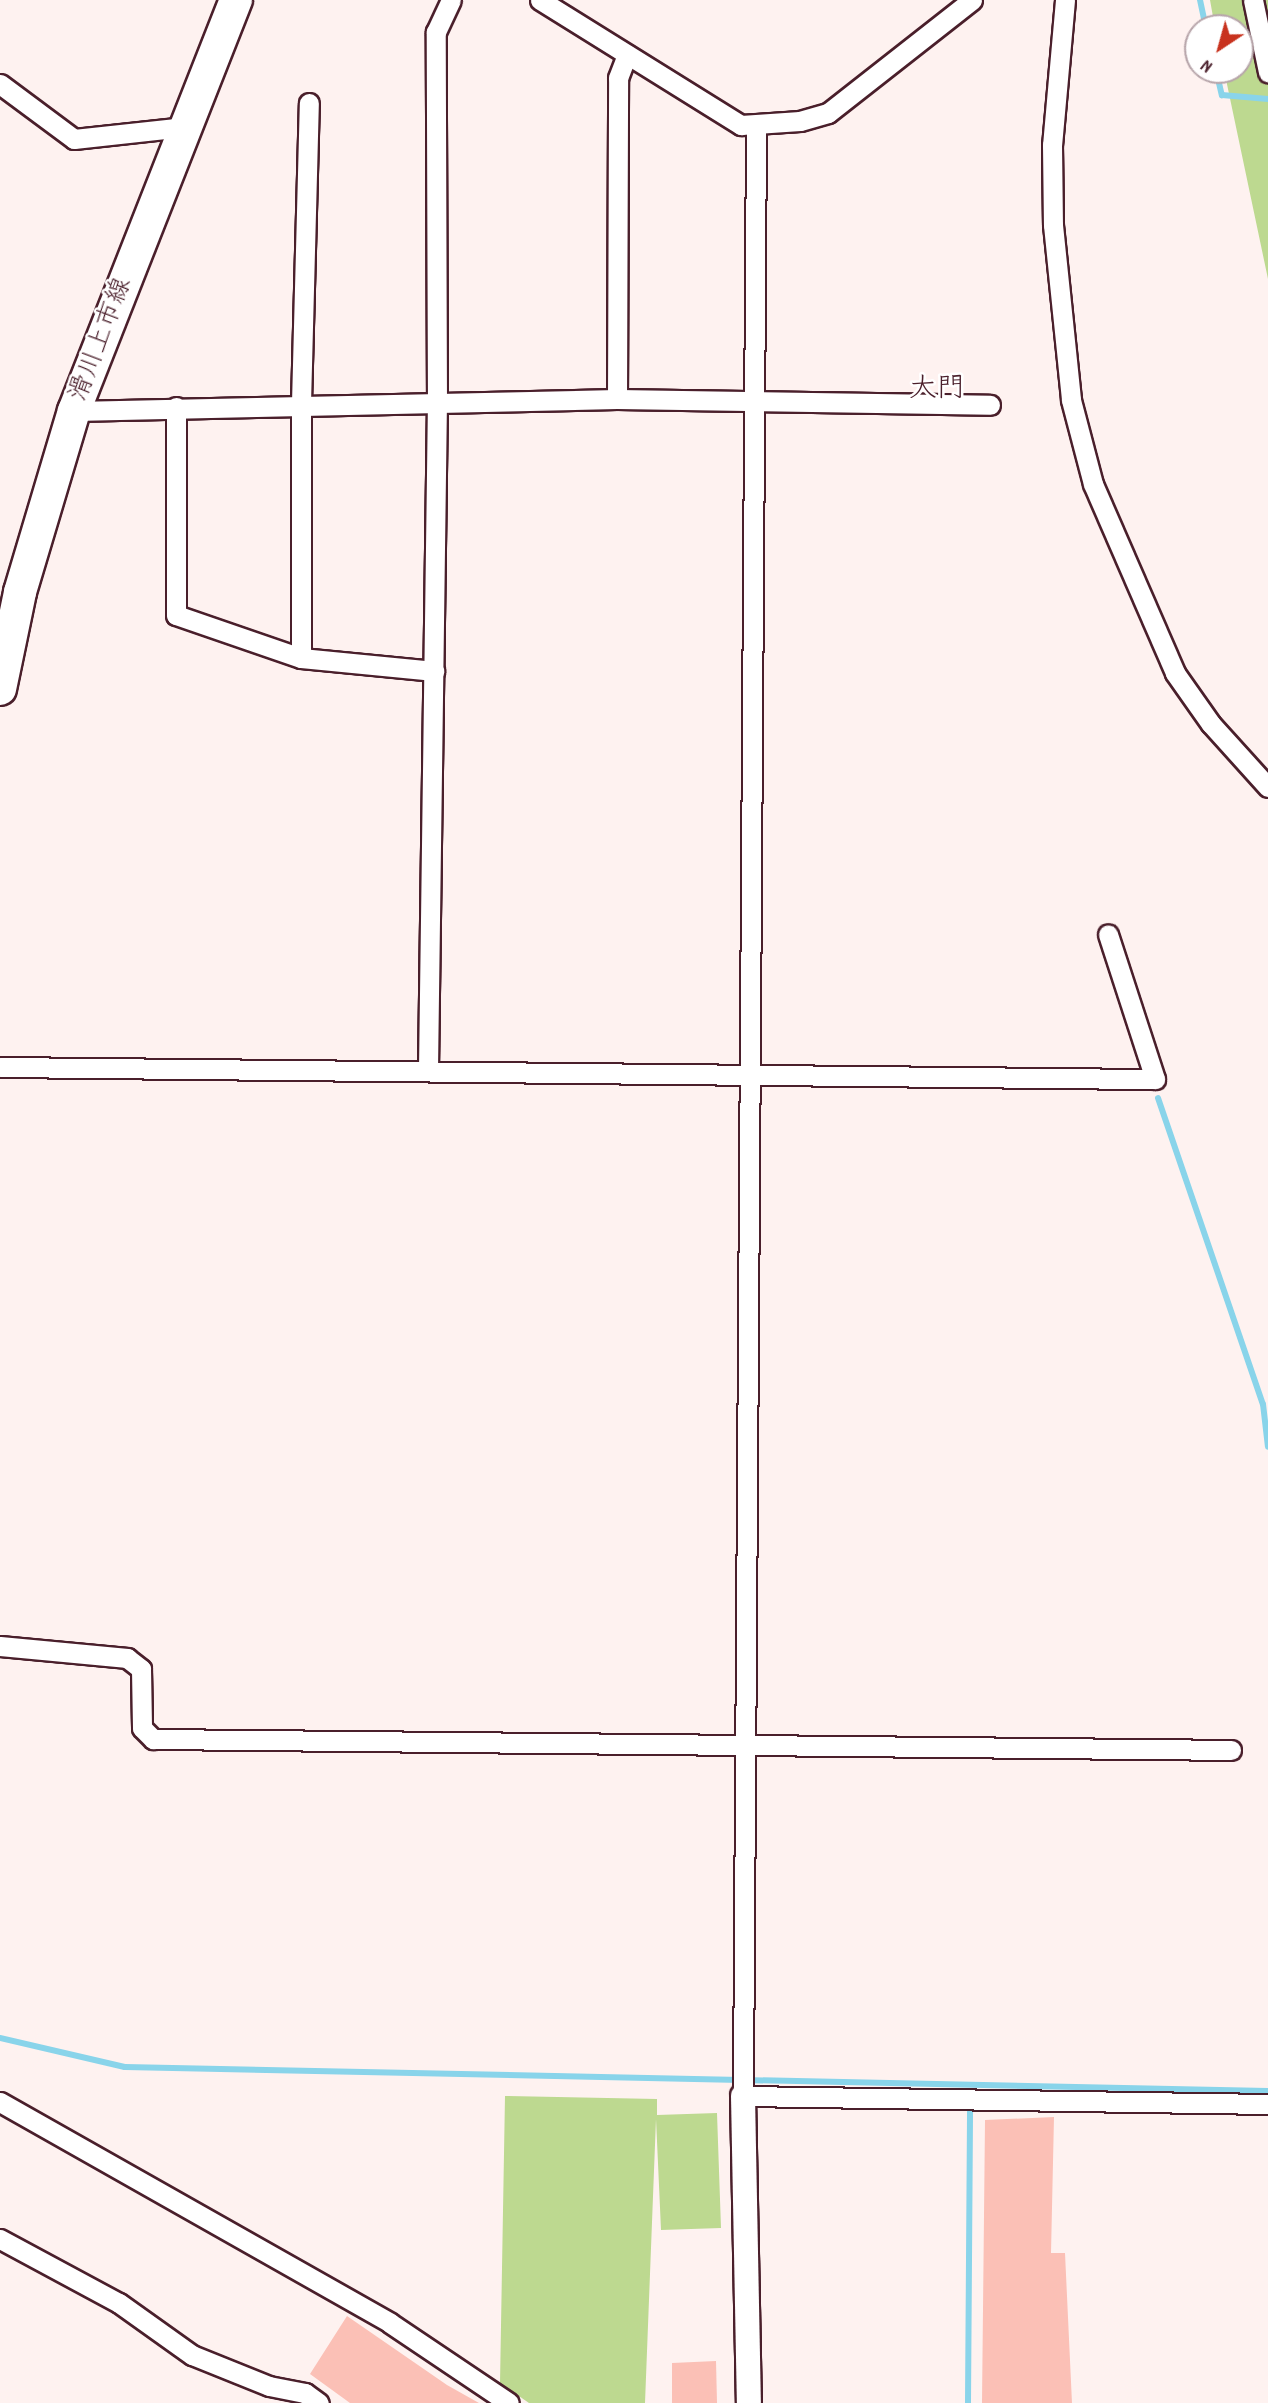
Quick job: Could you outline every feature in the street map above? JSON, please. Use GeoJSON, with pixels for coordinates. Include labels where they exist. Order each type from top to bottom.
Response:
{"type":"FeatureCollection","features":[{"type":"Feature","properties":{"kind":"main road","name":"滑川上市線"},"geometry":{"type":"LineString","coordinates":[[0,690],[20,592],[74,411],[236,0]]}},
{"type":"Feature","properties":{"kind":"street"},"geometry":{"type":"LineString","coordinates":[[428,1069],[437,402],[436,32],[451,0]]}},
{"type":"Feature","properties":{"kind":"street"},"geometry":{"type":"LineString","coordinates":[[540,0],[731,121],[756,125],[800,121],[828,113],[852,98],[972,0]]}},
{"type":"Feature","properties":{"kind":"street"},"geometry":{"type":"LineString","coordinates":[[1065,0],[1052,145],[1053,212],[1062,342],[1072,400],[1093,484],[1175,673],[1211,724],[1268,787]]}},
{"type":"Feature","properties":{"kind":"street"},"geometry":{"type":"LineString","coordinates":[[1253,0],[1268,72]]}},
{"type":"Feature","properties":{"kind":"street"},"geometry":{"type":"LineString","coordinates":[[617,399],[618,78],[627,55]]}},
{"type":"Feature","properties":{"kind":"street"},"geometry":{"type":"LineString","coordinates":[[0,84],[74,139],[185,127]]}},
{"type":"Feature","properties":{"kind":"street"},"geometry":{"type":"LineString","coordinates":[[301,658],[301,403],[309,103]]}},
{"type":"Feature","properties":{"kind":"street"},"geometry":{"type":"LineString","coordinates":[[749,2403],[743,2096],[744,1744],[756,125]]}},
{"type":"Feature","properties":{"kind":"street"},"geometry":{"type":"LineString","coordinates":[[74,411],[301,403],[617,399],[990,405]]}},
{"type":"Feature","properties":{"kind":"street"},"geometry":{"type":"LineString","coordinates":[[176,407],[176,615],[301,658],[434,671]]}},
{"type":"Feature","properties":{"kind":"street"},"geometry":{"type":"LineString","coordinates":[[0,1067],[428,1069],[1155,1079],[1108,934]]}},
{"type":"Feature","properties":{"kind":"street"},"geometry":{"type":"LineString","coordinates":[[0,1646],[127,1658],[141,1669],[142,1728],[153,1739],[1231,1750]]}},
{"type":"Feature","properties":{"kind":"street"},"geometry":{"type":"LineString","coordinates":[[743,2096],[1268,2104]]}},
{"type":"Feature","properties":{"kind":"street"},"geometry":{"type":"LineString","coordinates":[[0,2102],[390,2323],[509,2403]]}},
{"type":"Feature","properties":{"kind":"street"},"geometry":{"type":"LineString","coordinates":[[0,2239],[119,2303],[192,2355],[268,2386],[305,2393],[319,2403]]}},
{"type":"Feature","properties":{"kind":"green space"},"geometry":{"type":"Polygon","coordinates":[[[1210,0],[1268,0],[1268,279],[1227,84],[1254,84],[1254,14],[1212,14],[1210,0]]]}},
{"type":"Feature","properties":{"kind":"green space"},"geometry":{"type":"Polygon","coordinates":[[[505,2096],[657,2099],[657,2115],[717,2113],[721,2228],[661,2230],[656,2119],[645,2403],[529,2403],[500,2383],[505,2096]]]}},
{"type":"Feature","properties":{"kind":"building"},"geometry":{"type":"Polygon","coordinates":[[[1054,2117],[1051,2253],[1065,2253],[1072,2403],[982,2403],[985,2120],[1054,2117]]]}},
{"type":"Feature","properties":{"kind":"building"},"geometry":{"type":"Polygon","coordinates":[[[347,2316],[447,2385],[479,2403],[350,2403],[310,2374],[347,2316]]]}},
{"type":"Feature","properties":{"kind":"building"},"geometry":{"type":"Polygon","coordinates":[[[716,2361],[717,2403],[672,2403],[672,2363],[716,2361]]]}},
{"type":"Feature","properties":{"kind":"waterway"},"geometry":{"type":"LineString","coordinates":[[1200,0],[1203,14]]}},
{"type":"Feature","properties":{"kind":"waterway"},"geometry":{"type":"LineString","coordinates":[[1219,84],[1222,95],[1268,99]]}},
{"type":"Feature","properties":{"kind":"waterway"},"geometry":{"type":"LineString","coordinates":[[1158,1098],[1263,1404],[1268,1447]]}},
{"type":"Feature","properties":{"kind":"waterway"},"geometry":{"type":"LineString","coordinates":[[0,2038],[125,2067],[1268,2091]]}},
{"type":"Feature","properties":{"kind":"waterway"},"geometry":{"type":"LineString","coordinates":[[968,2403],[970,2101]]}},
{"type":"Feature","properties":{"kind":"district","name":"大門"},"geometry":{"type":"Point","coordinates":[937,391]}}]}
